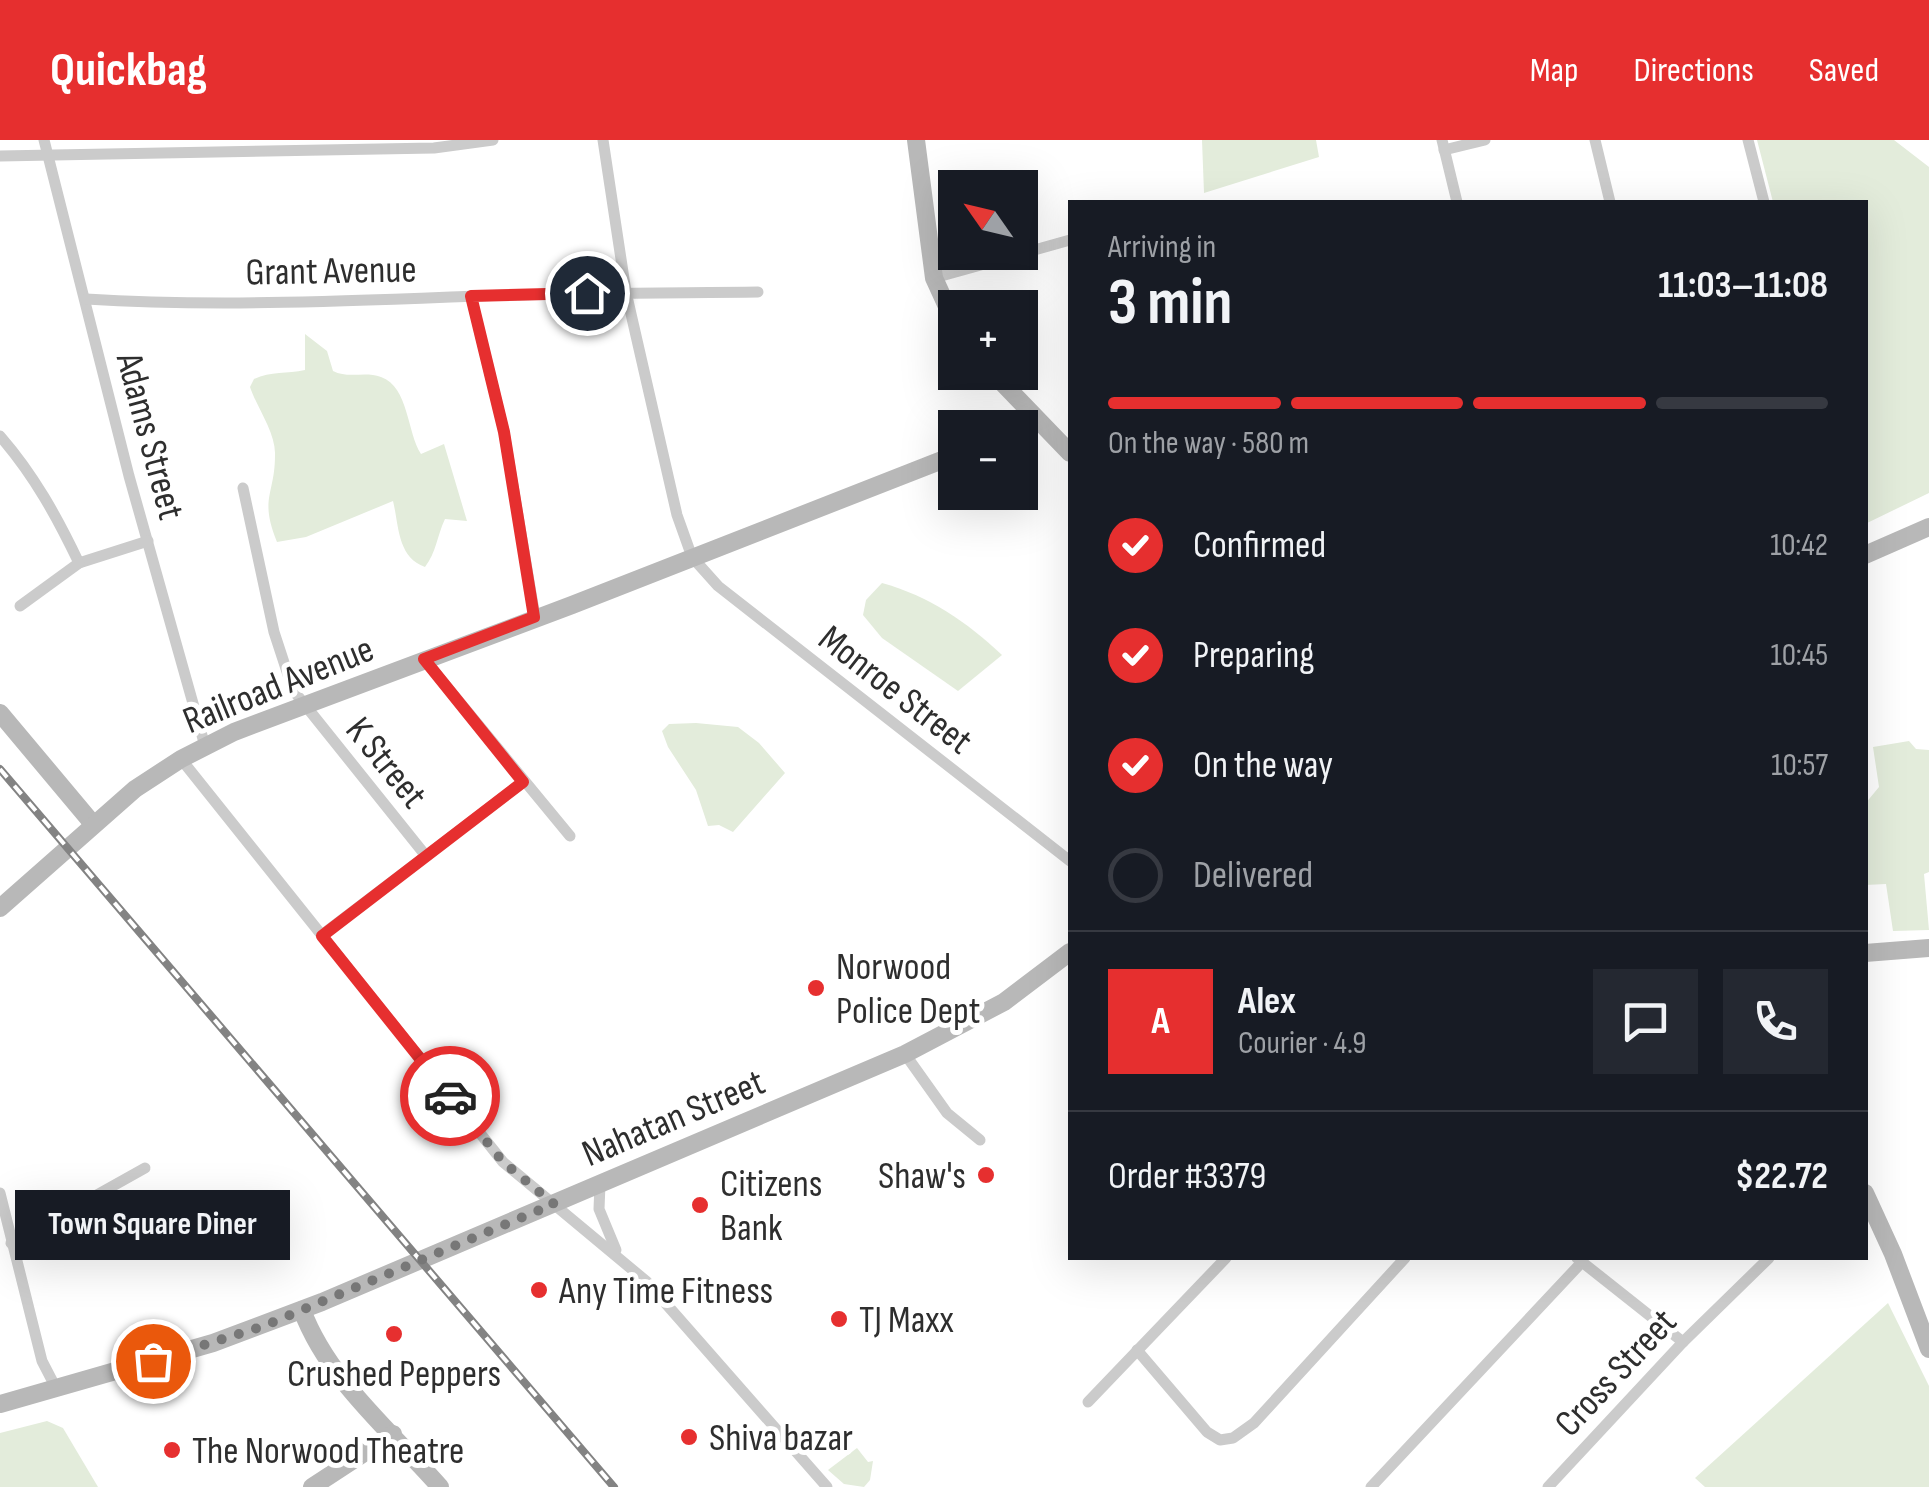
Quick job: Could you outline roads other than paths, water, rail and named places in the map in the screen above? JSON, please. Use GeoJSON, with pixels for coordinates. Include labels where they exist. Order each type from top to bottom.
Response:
{"type":"FeatureCollection","features":[{"type":"Feature","properties":{"kind":"street","name":"Adams Street"},"geometry":{"type":"LineString","coordinates":[[44,140],[205,746]]}},
{"type":"Feature","properties":{"kind":"street"},"geometry":{"type":"LineString","coordinates":[[0,156],[434,148],[493,140]]}},
{"type":"Feature","properties":{"kind":"street"},"geometry":{"type":"LineString","coordinates":[[603,140],[626,292],[677,515],[692,557]]}},
{"type":"Feature","properties":{"kind":"street"},"geometry":{"type":"LineString","coordinates":[[916,140],[934,278],[939,290]]}},
{"type":"Feature","properties":{"kind":"street"},"geometry":{"type":"LineString","coordinates":[[1457,200],[1443,145],[1485,140]]}},
{"type":"Feature","properties":{"kind":"street"},"geometry":{"type":"LineString","coordinates":[[1595,140],[1610,200]]}},
{"type":"Feature","properties":{"kind":"street"},"geometry":{"type":"LineString","coordinates":[[1748,140],[1763,200]]}},
{"type":"Feature","properties":{"kind":"street"},"geometry":{"type":"LineString","coordinates":[[934,278],[1068,241]]}},
{"type":"Feature","properties":{"kind":"street","name":"Grant Avenue"},"geometry":{"type":"LineString","coordinates":[[86,299],[389,301],[626,292],[758,292]]}},
{"type":"Feature","properties":{"kind":"street"},"geometry":{"type":"LineString","coordinates":[[471,296],[504,432],[534,617]]}},
{"type":"Feature","properties":{"kind":"street"},"geometry":{"type":"LineString","coordinates":[[1038,431],[1068,453]]}},
{"type":"Feature","properties":{"kind":"street"},"geometry":{"type":"LineString","coordinates":[[0,436],[42,492],[79,563]]}},
{"type":"Feature","properties":{"kind":"street","name":"Railroad Avenue"},"geometry":{"type":"LineString","coordinates":[[0,908],[135,789],[205,746],[302,705],[938,462]]}},
{"type":"Feature","properties":{"kind":"street","name":"K Street"},"geometry":{"type":"LineString","coordinates":[[243,488],[274,632],[294,690],[302,705],[426,856]]}},
{"type":"Feature","properties":{"kind":"street"},"geometry":{"type":"LineString","coordinates":[[1868,555],[1929,527]]}},
{"type":"Feature","properties":{"kind":"street"},"geometry":{"type":"LineString","coordinates":[[20,606],[79,563],[148,541]]}},
{"type":"Feature","properties":{"kind":"street","name":"Monroe Street"},"geometry":{"type":"LineString","coordinates":[[692,557],[718,586],[1068,860]]}},
{"type":"Feature","properties":{"kind":"street"},"geometry":{"type":"LineString","coordinates":[[424,659],[570,836]]}},
{"type":"Feature","properties":{"kind":"street"},"geometry":{"type":"LineString","coordinates":[[0,713],[92,824]]}},
{"type":"Feature","properties":{"kind":"street"},"geometry":{"type":"LineString","coordinates":[[181,759],[503,1162],[646,1281],[827,1487]]}},
{"type":"Feature","properties":{"kind":"street"},"geometry":{"type":"LineString","coordinates":[[322,936],[523,782]]}},
{"type":"Feature","properties":{"kind":"street"},"geometry":{"type":"LineString","coordinates":[[1868,954],[1929,948]]}},
{"type":"Feature","properties":{"kind":"street","name":"Nahatan Street"},"geometry":{"type":"LineString","coordinates":[[2,1404],[214,1344],[554,1204],[905,1054],[1004,1002],[1068,954]]}},
{"type":"Feature","properties":{"kind":"street"},"geometry":{"type":"LineString","coordinates":[[905,1054],[930,1093],[980,1140]]}},
{"type":"Feature","properties":{"kind":"street"},"geometry":{"type":"LineString","coordinates":[[12,1243],[145,1168]]}},
{"type":"Feature","properties":{"kind":"street"},"geometry":{"type":"LineString","coordinates":[[600,1184],[599,1209],[618,1254]]}},
{"type":"Feature","properties":{"kind":"street"},"geometry":{"type":"LineString","coordinates":[[0,1192],[42,1362],[56,1388]]}},
{"type":"Feature","properties":{"kind":"street"},"geometry":{"type":"LineString","coordinates":[[1868,1200],[1929,1348]]}},
{"type":"Feature","properties":{"kind":"street"},"geometry":{"type":"LineString","coordinates":[[1088,1402],[1224,1260]]}},
{"type":"Feature","properties":{"kind":"street"},"geometry":{"type":"LineString","coordinates":[[1137,1350],[1207,1432],[1220,1440],[1228,1439],[1254,1423],[1403,1260]]}},
{"type":"Feature","properties":{"kind":"street"},"geometry":{"type":"LineString","coordinates":[[1371,1487],[1579,1260],[1683,1342]]}},
{"type":"Feature","properties":{"kind":"street","name":"Cross Street"},"geometry":{"type":"LineString","coordinates":[[1548,1487],[1683,1342],[1767,1260]]}},
{"type":"Feature","properties":{"kind":"street"},"geometry":{"type":"LineString","coordinates":[[302,1310],[319,1349],[440,1487]]}},
{"type":"Feature","properties":{"kind":"street"},"geometry":{"type":"LineString","coordinates":[[312,1487],[393,1434]]}},
{"type":"Feature","properties":{"kind":"railway"},"geometry":{"type":"LineString","coordinates":[[0,769],[614,1487]]}},
{"type":"Feature","properties":{"kind":"place","name":"Norwood Police Dept"},"geometry":{"type":"Point","coordinates":[816,988]}},
{"type":"Feature","properties":{"kind":"place","name":"Shaw's"},"geometry":{"type":"Point","coordinates":[986,1175]}},
{"type":"Feature","properties":{"kind":"place","name":"Citizens Bank"},"geometry":{"type":"Point","coordinates":[700,1205]}},
{"type":"Feature","properties":{"kind":"place","name":"Any Time Fitness"},"geometry":{"type":"Point","coordinates":[539,1290]}},
{"type":"Feature","properties":{"kind":"place","name":"TJ Maxx"},"geometry":{"type":"Point","coordinates":[839,1319]}},
{"type":"Feature","properties":{"kind":"place","name":"Crushed Peppers"},"geometry":{"type":"Point","coordinates":[394,1334]}},
{"type":"Feature","properties":{"kind":"place","name":"Town Square Diner"},"geometry":{"type":"Point","coordinates":[153,1361]}},
{"type":"Feature","properties":{"kind":"place","name":"Shiva bazar"},"geometry":{"type":"Point","coordinates":[689,1437]}},
{"type":"Feature","properties":{"kind":"place","name":"The Norwood Theatre"},"geometry":{"type":"Point","coordinates":[172,1450]}}]}
